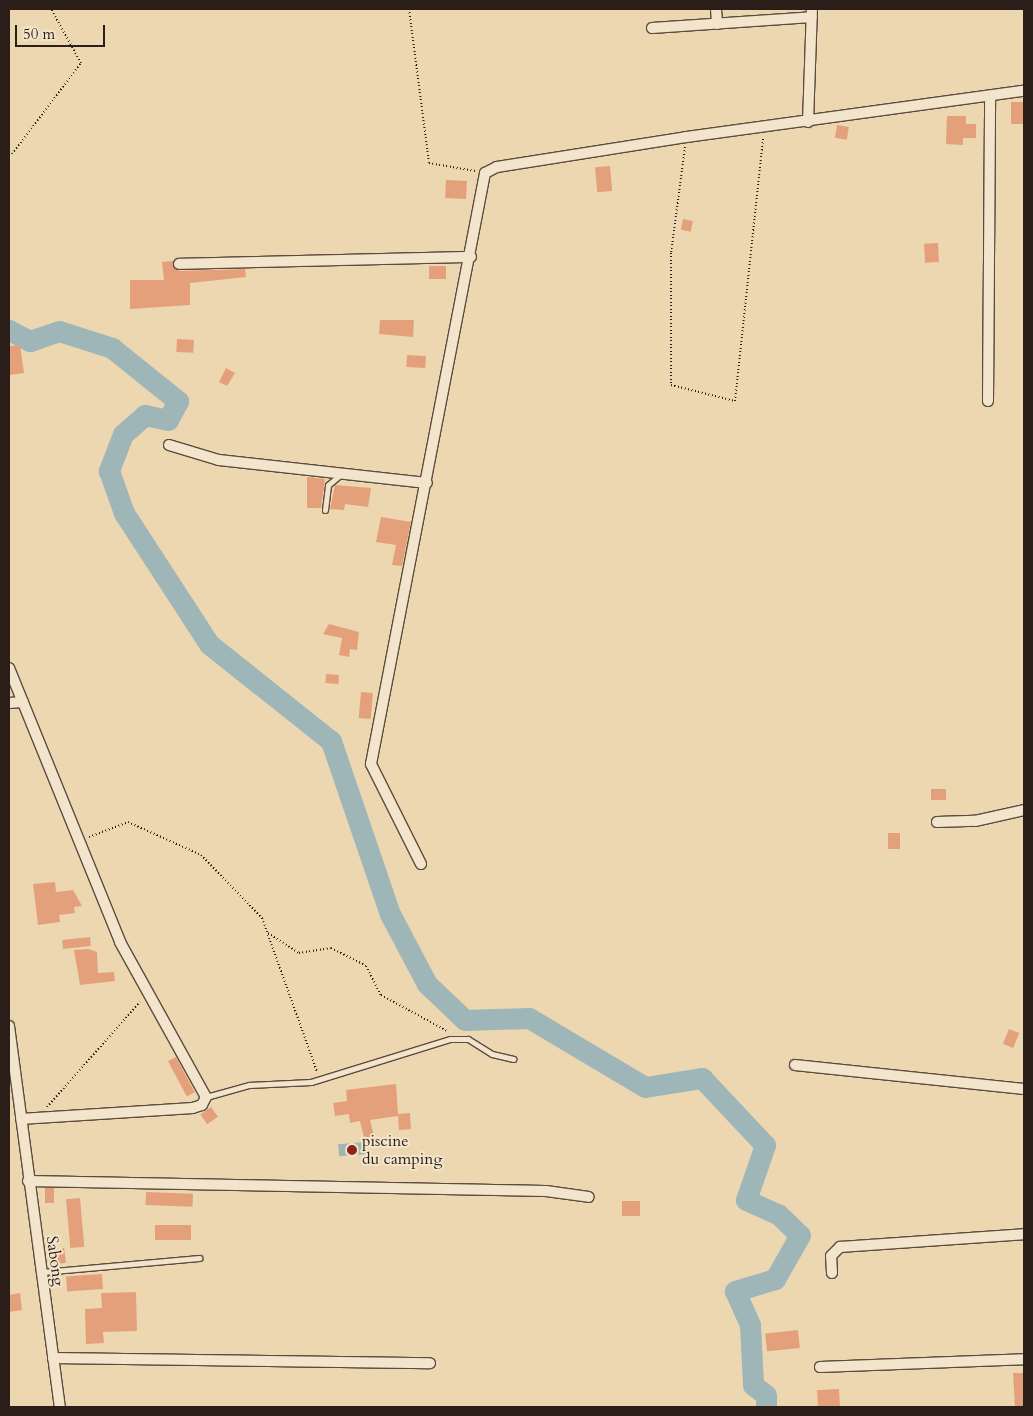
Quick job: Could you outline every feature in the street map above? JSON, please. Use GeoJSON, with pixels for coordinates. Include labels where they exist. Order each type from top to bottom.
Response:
{"type":"FeatureCollection","features":[{"type":"Feature","properties":{"kind":"street"},"geometry":{"type":"LineString","coordinates":[[716,9],[717,24]]}},
{"type":"Feature","properties":{"kind":"street"},"geometry":{"type":"LineString","coordinates":[[652,28],[717,24],[812,13],[808,122]]}},
{"type":"Feature","properties":{"kind":"street"},"geometry":{"type":"LineString","coordinates":[[421,864],[371,764],[471,257],[479,186],[485,173],[497,167],[686,137],[764,128],[1024,91]]}},
{"type":"Feature","properties":{"kind":"street"},"geometry":{"type":"LineString","coordinates":[[988,401],[990,96]]}},
{"type":"Feature","properties":{"kind":"street"},"geometry":{"type":"LineString","coordinates":[[179,264],[471,257]]}},
{"type":"Feature","properties":{"kind":"street"},"geometry":{"type":"LineString","coordinates":[[168,444],[219,460],[344,472],[427,483]]}},
{"type":"Feature","properties":{"kind":"street"},"geometry":{"type":"LineString","coordinates":[[9,668],[78,841],[146,994],[206,1097],[202,1105],[192,1108],[21,1119]]}},
{"type":"Feature","properties":{"kind":"street"},"geometry":{"type":"LineString","coordinates":[[9,704],[23,702]]}},
{"type":"Feature","properties":{"kind":"street"},"geometry":{"type":"LineString","coordinates":[[937,822],[975,821],[1024,810]]}},
{"type":"Feature","properties":{"kind":"street","name":"Sabong"},"geometry":{"type":"LineString","coordinates":[[9,1026],[28,1181],[60,1407]]}},
{"type":"Feature","properties":{"kind":"street"},"geometry":{"type":"LineString","coordinates":[[795,1065],[1024,1089]]}},
{"type":"Feature","properties":{"kind":"street"},"geometry":{"type":"LineString","coordinates":[[28,1181],[546,1191],[589,1197]]}},
{"type":"Feature","properties":{"kind":"street"},"geometry":{"type":"LineString","coordinates":[[832,1273],[831,1256],[840,1248],[1024,1234]]}},
{"type":"Feature","properties":{"kind":"street"},"geometry":{"type":"LineString","coordinates":[[53,1358],[430,1363]]}},
{"type":"Feature","properties":{"kind":"street"},"geometry":{"type":"LineString","coordinates":[[820,1367],[1024,1359]]}},
{"type":"Feature","properties":{"kind":"lane"},"geometry":{"type":"LineString","coordinates":[[324,510],[328,485],[344,472]]}},
{"type":"Feature","properties":{"kind":"lane"},"geometry":{"type":"LineString","coordinates":[[206,1097],[249,1084],[320,1080],[450,1039],[468,1039],[492,1054],[513,1059]]}},
{"type":"Feature","properties":{"kind":"lane"},"geometry":{"type":"LineString","coordinates":[[41,1272],[200,1258]]}},
{"type":"Feature","properties":{"kind":"path"},"geometry":{"type":"LineString","coordinates":[[12,154],[81,63],[51,9]]}},
{"type":"Feature","properties":{"kind":"path"},"geometry":{"type":"LineString","coordinates":[[409,9],[429,163],[485,173]]}},
{"type":"Feature","properties":{"kind":"path"},"geometry":{"type":"LineString","coordinates":[[686,137],[672,253],[671,385],[735,401],[764,128]]}},
{"type":"Feature","properties":{"kind":"path"},"geometry":{"type":"LineString","coordinates":[[78,841],[128,822],[201,855],[262,918],[320,1080]]}},
{"type":"Feature","properties":{"kind":"path"},"geometry":{"type":"LineString","coordinates":[[267,932],[298,953],[332,948],[366,966],[381,995],[425,1023],[451,1033]]}},
{"type":"Feature","properties":{"kind":"path"},"geometry":{"type":"LineString","coordinates":[[38,1117],[146,994]]}},
{"type":"Feature","properties":{"kind":"water","name":"piscine du camping"},"geometry":{"type":"Polygon","coordinates":[[[365,1142],[366,1154],[339,1156],[338,1144],[365,1142]]]}},
{"type":"Feature","properties":{"kind":"building"},"geometry":{"type":"Polygon","coordinates":[[[1011,102],[1024,102],[1024,124],[1011,124],[1011,102]]]}},
{"type":"Feature","properties":{"kind":"building"},"geometry":{"type":"Polygon","coordinates":[[[947,116],[966,116],[966,124],[976,124],[976,138],[963,138],[963,145],[946,144],[947,116]]]}},
{"type":"Feature","properties":{"kind":"building"},"geometry":{"type":"Polygon","coordinates":[[[837,125],[849,127],[847,140],[835,138],[837,125]]]}},
{"type":"Feature","properties":{"kind":"building"},"geometry":{"type":"Polygon","coordinates":[[[610,166],[612,191],[597,192],[595,167],[610,166]]]}},
{"type":"Feature","properties":{"kind":"building"},"geometry":{"type":"Polygon","coordinates":[[[446,180],[467,181],[466,199],[445,198],[446,180]]]}},
{"type":"Feature","properties":{"kind":"building"},"geometry":{"type":"Polygon","coordinates":[[[683,219],[693,221],[691,232],[681,230],[683,219]]]}},
{"type":"Feature","properties":{"kind":"building"},"geometry":{"type":"Polygon","coordinates":[[[938,243],[939,262],[925,263],[924,244],[938,243]]]}},
{"type":"Feature","properties":{"kind":"building"},"geometry":{"type":"Polygon","coordinates":[[[173,261],[179,271],[245,269],[246,277],[190,283],[190,305],[130,309],[130,280],[164,280],[162,262],[173,261]]]}},
{"type":"Feature","properties":{"kind":"building"},"geometry":{"type":"Polygon","coordinates":[[[429,266],[446,266],[446,279],[429,279],[429,266]]]}},
{"type":"Feature","properties":{"kind":"building"},"geometry":{"type":"Polygon","coordinates":[[[380,320],[414,320],[413,337],[379,334],[380,320]]]}},
{"type":"Feature","properties":{"kind":"building"},"geometry":{"type":"Polygon","coordinates":[[[177,339],[194,340],[193,353],[176,352],[177,339]]]}},
{"type":"Feature","properties":{"kind":"building"},"geometry":{"type":"Polygon","coordinates":[[[20,345],[24,373],[9,375],[9,346],[20,345]]]}},
{"type":"Feature","properties":{"kind":"building"},"geometry":{"type":"Polygon","coordinates":[[[407,355],[426,356],[425,368],[406,367],[407,355]]]}},
{"type":"Feature","properties":{"kind":"building"},"geometry":{"type":"Polygon","coordinates":[[[226,368],[235,373],[227,386],[219,382],[226,368]]]}},
{"type":"Feature","properties":{"kind":"building"},"geometry":{"type":"Polygon","coordinates":[[[307,477],[325,479],[321,508],[307,508],[307,477]]]}},
{"type":"Feature","properties":{"kind":"building"},"geometry":{"type":"Polygon","coordinates":[[[335,485],[371,488],[368,507],[345,504],[344,510],[330,509],[335,485]]]}},
{"type":"Feature","properties":{"kind":"building"},"geometry":{"type":"Polygon","coordinates":[[[381,517],[411,522],[402,566],[392,565],[396,545],[376,542],[381,517]]]}},
{"type":"Feature","properties":{"kind":"building"},"geometry":{"type":"Polygon","coordinates":[[[329,624],[359,632],[357,650],[350,649],[349,657],[339,655],[342,638],[323,634],[329,624]]]}},
{"type":"Feature","properties":{"kind":"building"},"geometry":{"type":"Polygon","coordinates":[[[326,674],[339,675],[338,684],[325,683],[326,674]]]}},
{"type":"Feature","properties":{"kind":"building"},"geometry":{"type":"Polygon","coordinates":[[[361,692],[373,693],[371,719],[359,718],[361,692]]]}},
{"type":"Feature","properties":{"kind":"building"},"geometry":{"type":"Polygon","coordinates":[[[931,789],[946,789],[946,800],[931,800],[931,789]]]}},
{"type":"Feature","properties":{"kind":"building"},"geometry":{"type":"Polygon","coordinates":[[[888,833],[900,833],[900,849],[888,849],[888,833]]]}},
{"type":"Feature","properties":{"kind":"building"},"geometry":{"type":"Polygon","coordinates":[[[55,882],[56,892],[73,890],[82,906],[74,907],[75,913],[59,915],[60,922],[38,925],[33,884],[55,882]]]}},
{"type":"Feature","properties":{"kind":"building"},"geometry":{"type":"Polygon","coordinates":[[[90,937],[91,946],[63,949],[62,940],[90,937]]]}},
{"type":"Feature","properties":{"kind":"building"},"geometry":{"type":"Polygon","coordinates":[[[88,949],[97,952],[98,973],[114,972],[115,981],[80,985],[74,950],[88,949]]]}},
{"type":"Feature","properties":{"kind":"building"},"geometry":{"type":"Polygon","coordinates":[[[1009,1029],[1019,1033],[1013,1048],[1003,1044],[1009,1029]]]}},
{"type":"Feature","properties":{"kind":"building"},"geometry":{"type":"Polygon","coordinates":[[[176,1057],[195,1092],[187,1097],[168,1061],[176,1057]]]}},
{"type":"Feature","properties":{"kind":"building"},"geometry":{"type":"Polygon","coordinates":[[[396,1084],[398,1114],[410,1113],[411,1129],[399,1130],[398,1116],[370,1120],[374,1136],[364,1138],[360,1121],[350,1123],[349,1114],[335,1116],[333,1103],[347,1101],[346,1090],[396,1084]]]}},
{"type":"Feature","properties":{"kind":"building"},"geometry":{"type":"Polygon","coordinates":[[[211,1107],[218,1117],[207,1124],[200,1114],[211,1107]]]}},
{"type":"Feature","properties":{"kind":"building"},"geometry":{"type":"Polygon","coordinates":[[[45,1188],[54,1188],[54,1203],[45,1203],[45,1188]]]}},
{"type":"Feature","properties":{"kind":"building"},"geometry":{"type":"Polygon","coordinates":[[[146,1192],[193,1194],[193,1207],[146,1205],[146,1192]]]}},
{"type":"Feature","properties":{"kind":"building"},"geometry":{"type":"Polygon","coordinates":[[[80,1198],[84,1247],[70,1248],[66,1199],[80,1198]]]}},
{"type":"Feature","properties":{"kind":"building"},"geometry":{"type":"Polygon","coordinates":[[[622,1201],[640,1201],[640,1216],[622,1216],[622,1201]]]}},
{"type":"Feature","properties":{"kind":"building"},"geometry":{"type":"Polygon","coordinates":[[[155,1225],[191,1225],[191,1240],[155,1240],[155,1225]]]}},
{"type":"Feature","properties":{"kind":"building"},"geometry":{"type":"Polygon","coordinates":[[[64,1248],[66,1263],[50,1265],[48,1250],[64,1248]]]}},
{"type":"Feature","properties":{"kind":"building"},"geometry":{"type":"Polygon","coordinates":[[[102,1274],[103,1289],[67,1291],[66,1277],[102,1274]]]}},
{"type":"Feature","properties":{"kind":"building"},"geometry":{"type":"Polygon","coordinates":[[[136,1292],[137,1331],[103,1332],[104,1343],[86,1344],[85,1309],[102,1308],[101,1293],[136,1292]]]}},
{"type":"Feature","properties":{"kind":"building"},"geometry":{"type":"Polygon","coordinates":[[[20,1293],[22,1310],[9,1312],[9,1295],[20,1293]]]}},
{"type":"Feature","properties":{"kind":"building"},"geometry":{"type":"Polygon","coordinates":[[[798,1330],[800,1348],[767,1351],[765,1333],[798,1330]]]}},
{"type":"Feature","properties":{"kind":"building"},"geometry":{"type":"Polygon","coordinates":[[[1013,1373],[1024,1373],[1024,1407],[1015,1407],[1013,1373]]]}},
{"type":"Feature","properties":{"kind":"building"},"geometry":{"type":"Polygon","coordinates":[[[839,1389],[840,1407],[818,1407],[817,1390],[839,1389]]]}},
{"type":"Feature","properties":{"kind":"waterway"},"geometry":{"type":"LineString","coordinates":[[9,330],[30,341],[59,331],[112,348],[178,401],[168,420],[145,415],[123,434],[109,471],[124,513],[209,644],[331,741],[390,914],[427,984],[465,1020],[529,1018],[645,1087],[702,1078],[765,1145],[746,1200],[778,1214],[800,1235],[775,1279],[735,1291],[750,1325],[753,1385],[766,1395],[766,1407]]}},
{"type":"Feature","properties":{"kind":"place","name":"piscine du camping"},"geometry":{"type":"Point","coordinates":[352,1150]}}]}
